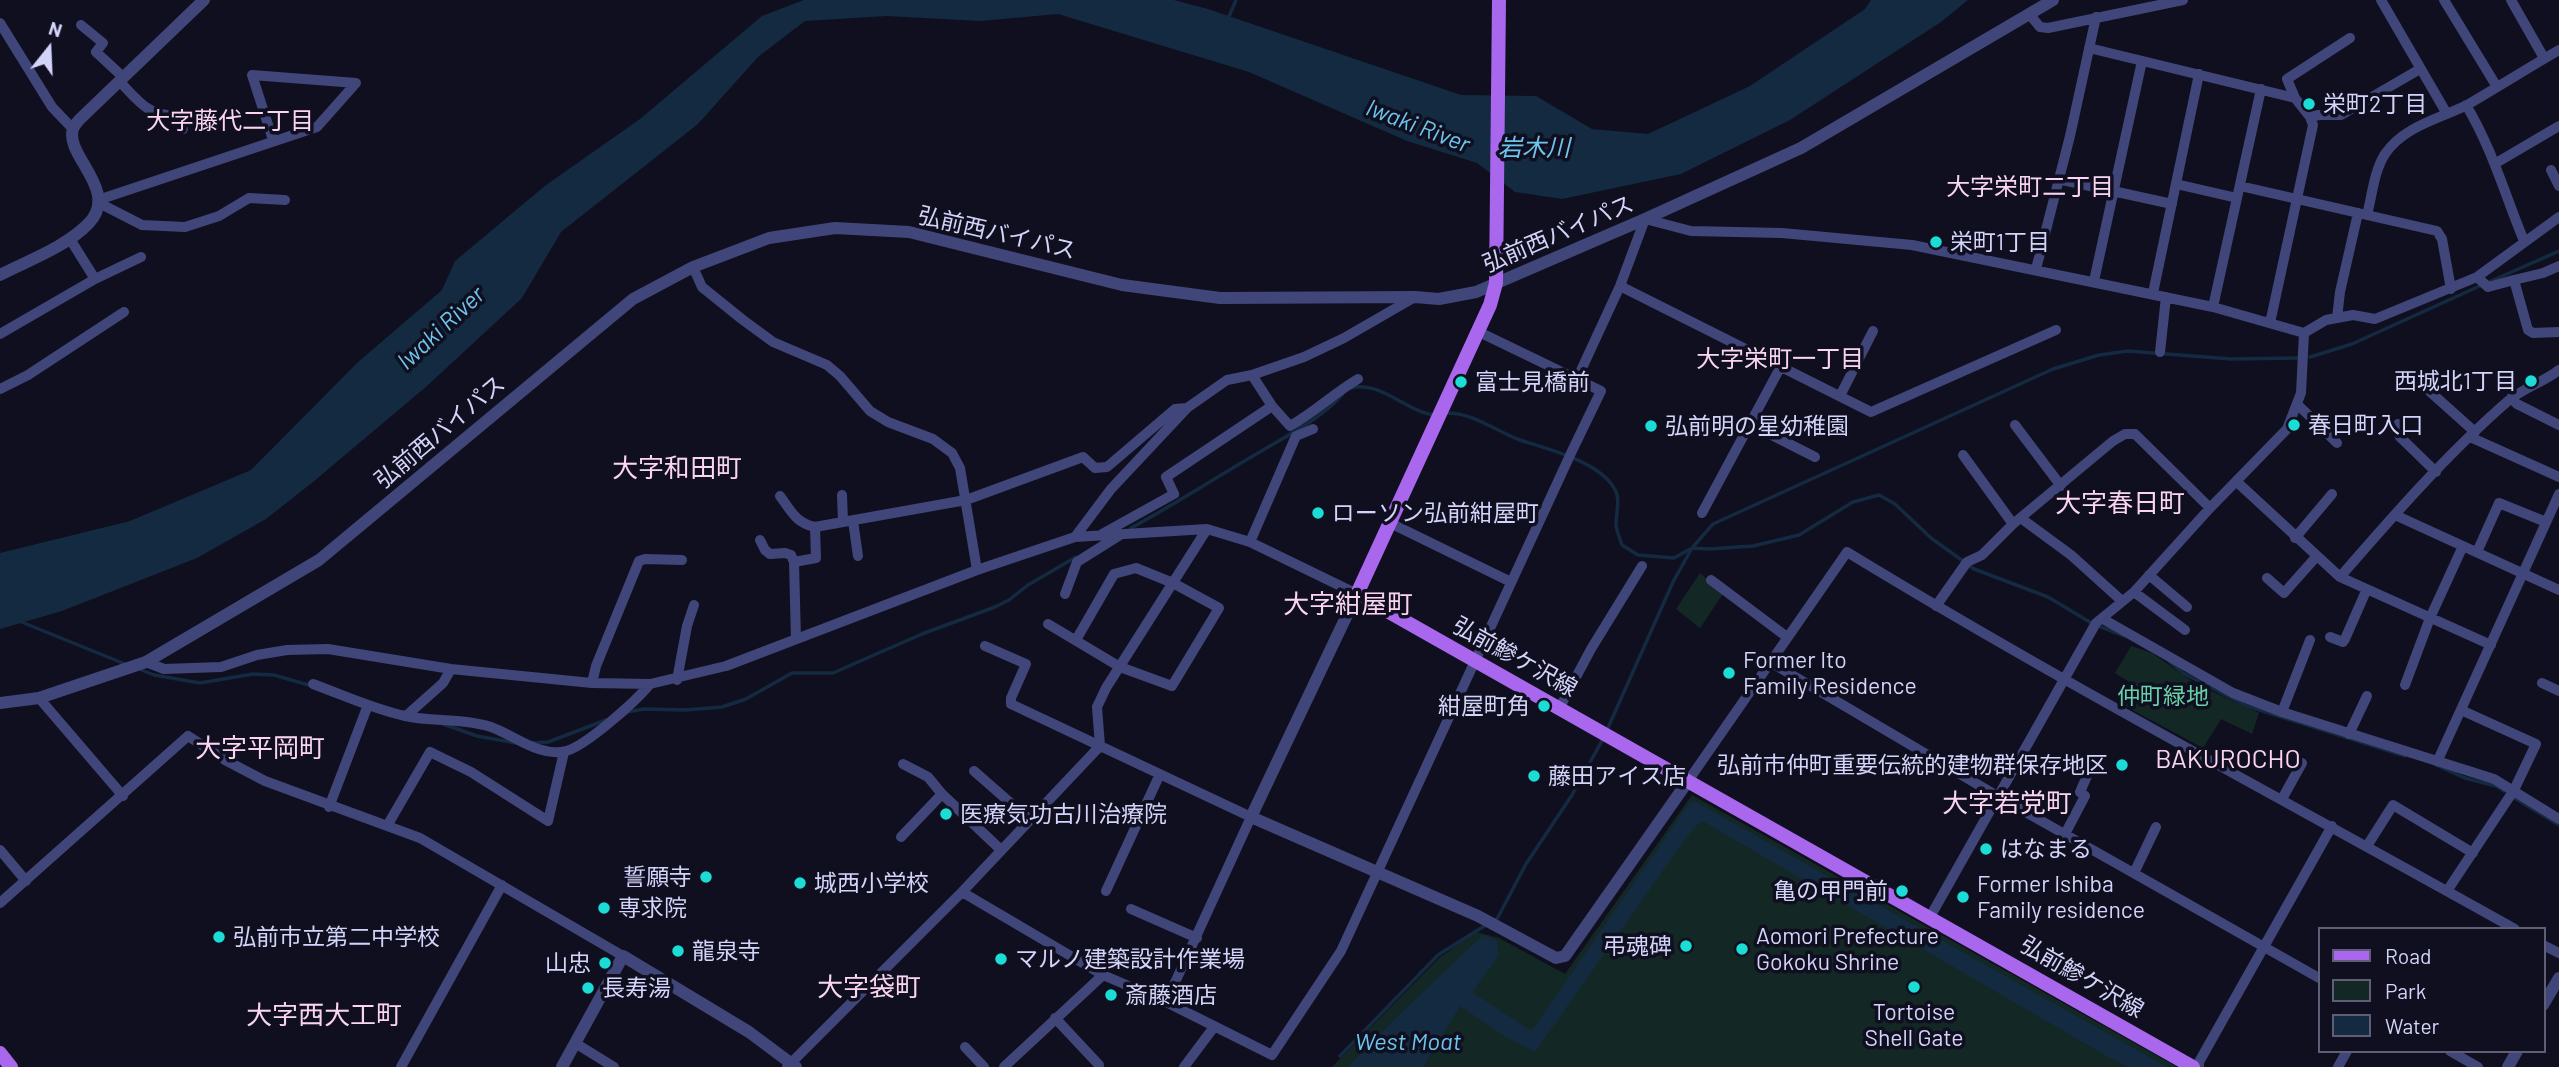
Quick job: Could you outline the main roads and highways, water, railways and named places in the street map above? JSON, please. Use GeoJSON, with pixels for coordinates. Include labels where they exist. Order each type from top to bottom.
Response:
{"type":"FeatureCollection","features":[{"type":"Feature","properties":{"kind":"main road","name":"弘前鰺ケ沢線"},"geometry":{"type":"LineString","coordinates":[[1499,0],[1496,283],[1490,305],[1357,594],[2193,1067]]}},
{"type":"Feature","properties":{"kind":"main road"},"geometry":{"type":"LineString","coordinates":[[0,1053],[11,1067]]}},
{"type":"Feature","properties":{"kind":"water","name":"岩木川"},"geometry":{"type":"Polygon","coordinates":[[[804,0],[1174,0],[1208,9],[1461,95],[1536,96],[1592,129],[1648,134],[1750,86],[1865,9],[1871,0],[1968,0],[1941,22],[1790,120],[1681,174],[1562,199],[1515,192],[1477,163],[1407,141],[1249,72],[1058,14],[980,21],[887,16],[805,21],[758,57],[698,124],[561,232],[522,298],[427,386],[266,519],[197,558],[62,611],[0,629],[0,553],[130,521],[251,470],[358,362],[442,290],[455,261],[546,185],[640,119],[762,16],[804,0]]]}},
{"type":"Feature","properties":{"kind":"water","name":"West Moat"},"geometry":{"type":"Polygon","coordinates":[[[1690,802],[1696,802],[2167,1067],[2129,1067],[2110,1058],[1704,822],[1698,824],[1685,839],[1535,1052],[1506,1037],[1460,1006],[1423,1067],[1348,1067],[1483,935],[1497,941],[1499,956],[1472,992],[1528,1029],[1533,1029],[1690,802]]]}},
{"type":"Feature","properties":{"kind":"waterway"},"geometry":{"type":"LineString","coordinates":[[1227,21],[1236,0]]}},
{"type":"Feature","properties":{"kind":"waterway"},"geometry":{"type":"LineString","coordinates":[[2489,282],[2559,251]]}},
{"type":"Feature","properties":{"kind":"waterway"},"geometry":{"type":"LineString","coordinates":[[2310,357],[2352,344],[2482,285]]}},
{"type":"Feature","properties":{"kind":"waterway"},"geometry":{"type":"LineString","coordinates":[[1607,730],[1673,582],[1692,548],[1713,524],[2053,369],[2099,355],[2128,351],[2231,359],[2297,358]]}},
{"type":"Feature","properties":{"kind":"waterway"},"geometry":{"type":"LineString","coordinates":[[1351,388],[1372,388],[1434,415]]}},
{"type":"Feature","properties":{"kind":"waterway"},"geometry":{"type":"LineString","coordinates":[[1131,528],[1300,428],[1342,395]]}},
{"type":"Feature","properties":{"kind":"waterway"},"geometry":{"type":"LineString","coordinates":[[1445,413],[1474,419],[1520,440],[1571,457],[1596,470],[1616,492],[1616,525],[1622,545],[1638,555],[1674,558],[1692,548],[1753,546],[1799,535],[1853,502],[1879,495],[1895,504],[1931,538],[1974,569],[2048,597],[2093,624],[2125,636]]}},
{"type":"Feature","properties":{"kind":"waterway"},"geometry":{"type":"LineString","coordinates":[[627,712],[644,709],[722,707],[746,699],[792,673],[833,673],[922,634],[995,607],[1076,557]]}},
{"type":"Feature","properties":{"kind":"waterway"},"geometry":{"type":"LineString","coordinates":[[19,621],[125,664]]}},
{"type":"Feature","properties":{"kind":"waterway"},"geometry":{"type":"LineString","coordinates":[[2170,662],[2183,673],[2247,706],[2405,756]]}},
{"type":"Feature","properties":{"kind":"waterway"},"geometry":{"type":"LineString","coordinates":[[139,669],[154,675],[200,683],[253,674],[274,675],[312,686]]}},
{"type":"Feature","properties":{"kind":"waterway"},"geometry":{"type":"LineString","coordinates":[[531,743],[548,742],[606,720]]}},
{"type":"Feature","properties":{"kind":"waterway"},"geometry":{"type":"LineString","coordinates":[[443,724],[477,736],[516,743]]}},
{"type":"Feature","properties":{"kind":"waterway"},"geometry":{"type":"LineString","coordinates":[[1493,921],[1497,919],[1526,864],[1572,795],[1604,737]]}},
{"type":"Feature","properties":{"kind":"waterway"},"geometry":{"type":"LineString","coordinates":[[2436,765],[2504,791]]}},
{"type":"Feature","properties":{"kind":"waterway"},"geometry":{"type":"LineString","coordinates":[[2513,797],[2559,825]]}},
{"type":"Feature","properties":{"kind":"waterway","name":"West Moat"},"geometry":{"type":"LineString","coordinates":[[1340,1056],[1438,955],[1486,925]]}},
{"type":"Feature","properties":{"kind":"place","name":"栄町2丁目"},"geometry":{"type":"Point","coordinates":[2309,104]}},
{"type":"Feature","properties":{"kind":"place","name":"栄町1丁目"},"geometry":{"type":"Point","coordinates":[1936,242]}},
{"type":"Feature","properties":{"kind":"place","name":"西城北1丁目"},"geometry":{"type":"Point","coordinates":[2531,381]}},
{"type":"Feature","properties":{"kind":"place","name":"富士見橋前"},"geometry":{"type":"Point","coordinates":[1461,382]}},
{"type":"Feature","properties":{"kind":"place","name":"春日町入口"},"geometry":{"type":"Point","coordinates":[2294,425]}},
{"type":"Feature","properties":{"kind":"place","name":"弘前明の星幼稚園"},"geometry":{"type":"Point","coordinates":[1651,426]}},
{"type":"Feature","properties":{"kind":"place","name":"ローソン弘前紺屋町"},"geometry":{"type":"Point","coordinates":[1318,513]}},
{"type":"Feature","properties":{"kind":"place","name":"Former Ito Family Residence"},"geometry":{"type":"Point","coordinates":[1729,673]}},
{"type":"Feature","properties":{"kind":"place","name":"紺屋町角"},"geometry":{"type":"Point","coordinates":[1544,706]}},
{"type":"Feature","properties":{"kind":"place","name":"弘前市仲町重要伝統的建物群保存地区"},"geometry":{"type":"Point","coordinates":[2122,765]}},
{"type":"Feature","properties":{"kind":"place","name":"藤田アイス店"},"geometry":{"type":"Point","coordinates":[1534,776]}},
{"type":"Feature","properties":{"kind":"place","name":"医療気功古川治療院"},"geometry":{"type":"Point","coordinates":[946,814]}},
{"type":"Feature","properties":{"kind":"place","name":"はなまる"},"geometry":{"type":"Point","coordinates":[1986,849]}},
{"type":"Feature","properties":{"kind":"place","name":"誓願寺"},"geometry":{"type":"Point","coordinates":[706,877]}},
{"type":"Feature","properties":{"kind":"place","name":"城西小学校"},"geometry":{"type":"Point","coordinates":[800,883]}},
{"type":"Feature","properties":{"kind":"place","name":"亀の甲門前"},"geometry":{"type":"Point","coordinates":[1902,891]}},
{"type":"Feature","properties":{"kind":"place","name":"Former Ishiba Family residence"},"geometry":{"type":"Point","coordinates":[1963,897]}},
{"type":"Feature","properties":{"kind":"place","name":"専求院"},"geometry":{"type":"Point","coordinates":[604,908]}},
{"type":"Feature","properties":{"kind":"place","name":"弘前市立第二中学校"},"geometry":{"type":"Point","coordinates":[219,937]}},
{"type":"Feature","properties":{"kind":"place","name":"弔魂碑"},"geometry":{"type":"Point","coordinates":[1686,946]}},
{"type":"Feature","properties":{"kind":"place","name":"Aomori Prefecture Gokoku Shrine"},"geometry":{"type":"Point","coordinates":[1742,949]}},
{"type":"Feature","properties":{"kind":"place","name":"龍泉寺"},"geometry":{"type":"Point","coordinates":[678,951]}},
{"type":"Feature","properties":{"kind":"place","name":"マルノ建築設計作業場"},"geometry":{"type":"Point","coordinates":[1001,959]}},
{"type":"Feature","properties":{"kind":"place","name":"山忠"},"geometry":{"type":"Point","coordinates":[605,963]}},
{"type":"Feature","properties":{"kind":"place","name":"Tortoise Shell Gate"},"geometry":{"type":"Point","coordinates":[1914,987]}},
{"type":"Feature","properties":{"kind":"place","name":"長寿湯"},"geometry":{"type":"Point","coordinates":[588,988]}},
{"type":"Feature","properties":{"kind":"place","name":"斎藤酒店"},"geometry":{"type":"Point","coordinates":[1111,995]}},
{"type":"Feature","properties":{"kind":"district","name":"大字藤代二丁目"},"geometry":{"type":"Point","coordinates":[230,121]}},
{"type":"Feature","properties":{"kind":"district","name":"大字栄町二丁目"},"geometry":{"type":"Point","coordinates":[2030,187]}},
{"type":"Feature","properties":{"kind":"district","name":"大字栄町一丁目"},"geometry":{"type":"Point","coordinates":[1780,359]}},
{"type":"Feature","properties":{"kind":"district","name":"大字和田町"},"geometry":{"type":"Point","coordinates":[677,468]}},
{"type":"Feature","properties":{"kind":"district","name":"大字春日町"},"geometry":{"type":"Point","coordinates":[2120,503]}},
{"type":"Feature","properties":{"kind":"district","name":"大字紺屋町"},"geometry":{"type":"Point","coordinates":[1348,604]}},
{"type":"Feature","properties":{"kind":"district","name":"大字平岡町"},"geometry":{"type":"Point","coordinates":[260,748]}},
{"type":"Feature","properties":{"kind":"district","name":"BAKUROCHO"},"geometry":{"type":"Point","coordinates":[2228,759]}},
{"type":"Feature","properties":{"kind":"district","name":"大字若党町"},"geometry":{"type":"Point","coordinates":[2007,803]}},
{"type":"Feature","properties":{"kind":"district","name":"大字袋町"},"geometry":{"type":"Point","coordinates":[869,987]}},
{"type":"Feature","properties":{"kind":"district","name":"大字西大工町"},"geometry":{"type":"Point","coordinates":[324,1015]}},
{"type":"Feature","properties":{"kind":"water label","name":"Iwaki River"},"geometry":{"type":"Point","coordinates":[1418,126]}},
{"type":"Feature","properties":{"kind":"water label","name":"Iwaki River"},"geometry":{"type":"Point","coordinates":[441,328]}},
{"type":"Feature","properties":{"kind":"park label","name":"仲町緑地"},"geometry":{"type":"Point","coordinates":[2163,696]}}]}
